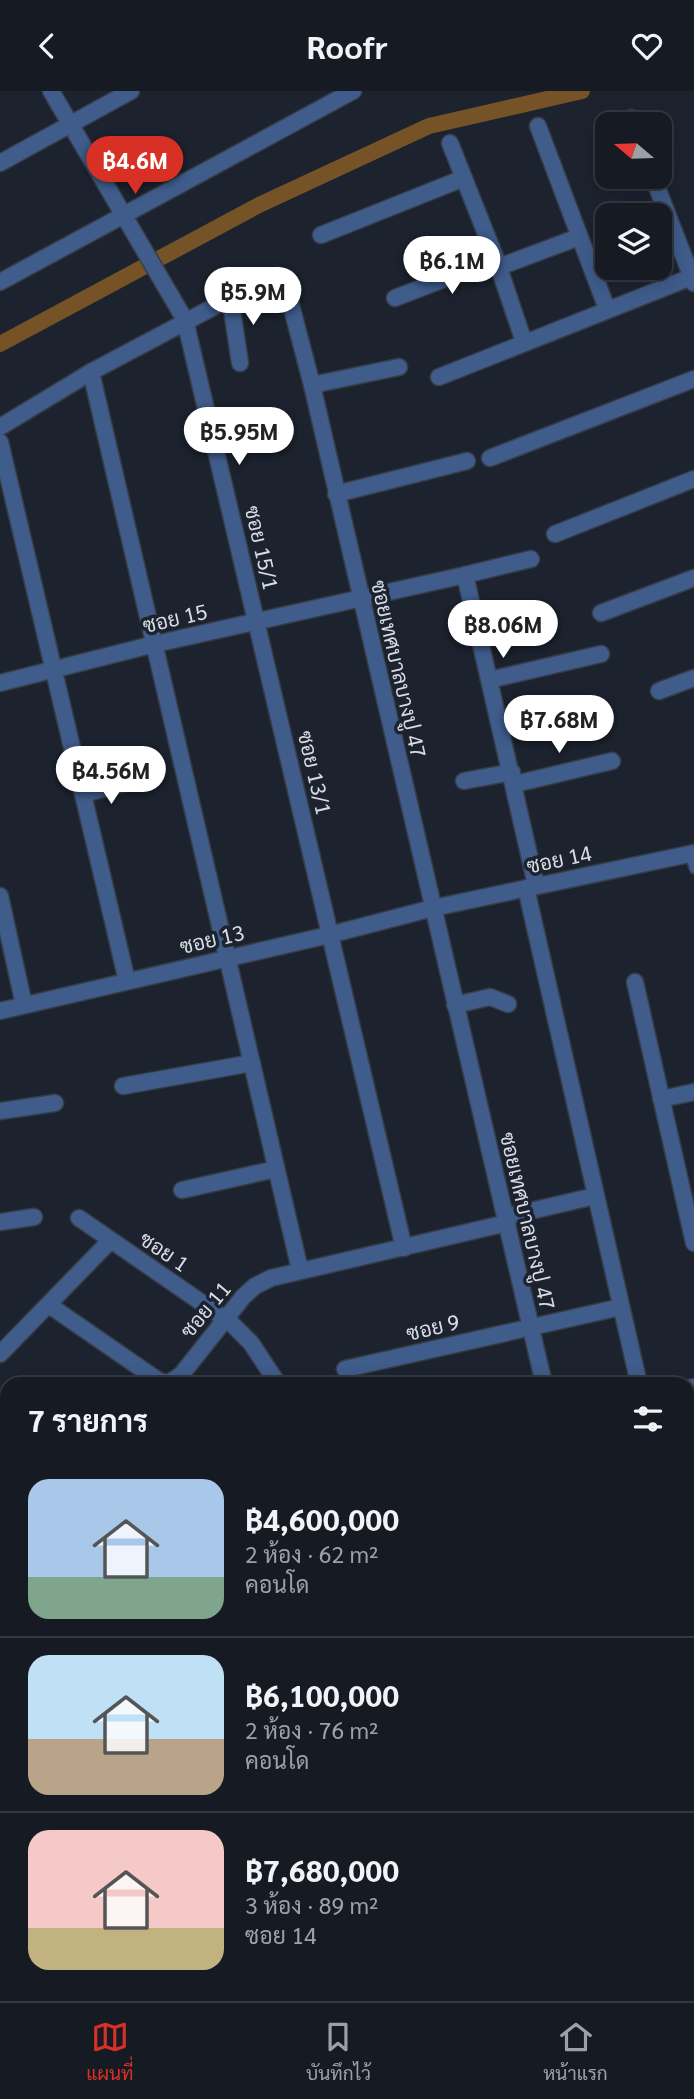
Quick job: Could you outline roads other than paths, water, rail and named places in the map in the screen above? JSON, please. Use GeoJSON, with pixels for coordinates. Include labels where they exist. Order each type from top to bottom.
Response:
{"type":"FeatureCollection","features":[{"type":"Feature","properties":{"kind":"street","name":"ซอย 15/1"},"geometry":{"type":"LineString","coordinates":[[51,91],[186,320],[257,621]]}},
{"type":"Feature","properties":{"kind":"street"},"geometry":{"type":"LineString","coordinates":[[0,163],[131,91]]}},
{"type":"Feature","properties":{"kind":"street"},"geometry":{"type":"LineString","coordinates":[[0,282],[353,91]]}},
{"type":"Feature","properties":{"kind":"street"},"geometry":{"type":"LineString","coordinates":[[538,126],[607,309]]}},
{"type":"Feature","properties":{"kind":"street"},"geometry":{"type":"LineString","coordinates":[[450,143],[497,263],[524,342]]}},
{"type":"Feature","properties":{"kind":"street"},"geometry":{"type":"LineString","coordinates":[[321,235],[464,178]]}},
{"type":"Feature","properties":{"kind":"street"},"geometry":{"type":"LineString","coordinates":[[439,377],[607,309],[693,278],[658,189]]}},
{"type":"Feature","properties":{"kind":"street"},"geometry":{"type":"LineString","coordinates":[[395,298],[579,237]]}},
{"type":"Feature","properties":{"kind":"street","name":"ซอยเทศบาลบางปู 47"},"geometry":{"type":"LineString","coordinates":[[0,427],[91,372],[230,297],[270,277],[279,276],[285,282],[312,385],[542,1377]]}},
{"type":"Feature","properties":{"kind":"street"},"geometry":{"type":"LineString","coordinates":[[230,297],[240,363]]}},
{"type":"Feature","properties":{"kind":"street"},"geometry":{"type":"LineString","coordinates":[[312,385],[399,367]]}},
{"type":"Feature","properties":{"kind":"street"},"geometry":{"type":"LineString","coordinates":[[91,372],[299,1270]]}},
{"type":"Feature","properties":{"kind":"street"},"geometry":{"type":"LineString","coordinates":[[490,458],[694,379]]}},
{"type":"Feature","properties":{"kind":"street"},"geometry":{"type":"LineString","coordinates":[[0,442],[127,981]]}},
{"type":"Feature","properties":{"kind":"street"},"geometry":{"type":"LineString","coordinates":[[336,494],[467,461]]}},
{"type":"Feature","properties":{"kind":"street"},"geometry":{"type":"LineString","coordinates":[[555,534],[694,479]]}},
{"type":"Feature","properties":{"kind":"street","name":"ซอย 15"},"geometry":{"type":"LineString","coordinates":[[0,683],[155,644],[531,559]]}},
{"type":"Feature","properties":{"kind":"street"},"geometry":{"type":"LineString","coordinates":[[465,575],[513,778],[531,887],[595,1196],[637,1377]]}},
{"type":"Feature","properties":{"kind":"street"},"geometry":{"type":"LineString","coordinates":[[601,613],[694,578]]}},
{"type":"Feature","properties":{"kind":"street","name":"ซอย 13/1"},"geometry":{"type":"LineString","coordinates":[[257,621],[404,1248]]}},
{"type":"Feature","properties":{"kind":"street"},"geometry":{"type":"LineString","coordinates":[[489,680],[601,654]]}},
{"type":"Feature","properties":{"kind":"street"},"geometry":{"type":"LineString","coordinates":[[659,691],[694,678]]}},
{"type":"Feature","properties":{"kind":"street"},"geometry":{"type":"LineString","coordinates":[[464,781],[513,778],[612,761]]}},
{"type":"Feature","properties":{"kind":"street"},"geometry":{"type":"LineString","coordinates":[[83,794],[130,782]]}},
{"type":"Feature","properties":{"kind":"street","name":"ซอย 14"},"geometry":{"type":"LineString","coordinates":[[433,908],[531,887],[693,859]]}},
{"type":"Feature","properties":{"kind":"street"},"geometry":{"type":"LineString","coordinates":[[0,899],[24,1006]]}},
{"type":"Feature","properties":{"kind":"street","name":"ซอย 13"},"geometry":{"type":"LineString","coordinates":[[0,1011],[329,935],[433,908]]}},
{"type":"Feature","properties":{"kind":"street"},"geometry":{"type":"LineString","coordinates":[[635,982],[694,1243]]}},
{"type":"Feature","properties":{"kind":"street"},"geometry":{"type":"LineString","coordinates":[[455,1005],[490,997],[508,1005]]}},
{"type":"Feature","properties":{"kind":"street"},"geometry":{"type":"LineString","coordinates":[[123,1086],[252,1063]]}},
{"type":"Feature","properties":{"kind":"street"},"geometry":{"type":"LineString","coordinates":[[661,1099],[694,1092]]}},
{"type":"Feature","properties":{"kind":"street"},"geometry":{"type":"LineString","coordinates":[[0,1111],[55,1103]]}},
{"type":"Feature","properties":{"kind":"street"},"geometry":{"type":"LineString","coordinates":[[182,1190],[276,1169]]}},
{"type":"Feature","properties":{"kind":"street","name":"ซอย 11"},"geometry":{"type":"LineString","coordinates":[[178,1377],[224,1318],[255,1286],[271,1278],[404,1248],[595,1196]]}},
{"type":"Feature","properties":{"kind":"street"},"geometry":{"type":"LineString","coordinates":[[0,1222],[34,1217]]}},
{"type":"Feature","properties":{"kind":"street","name":"ซอย 1"},"geometry":{"type":"LineString","coordinates":[[79,1218],[240,1331],[273,1377]]}},
{"type":"Feature","properties":{"kind":"street"},"geometry":{"type":"LineString","coordinates":[[0,1353],[110,1241]]}},
{"type":"Feature","properties":{"kind":"street","name":"ซอย 11"},"geometry":{"type":"LineString","coordinates":[[49,1305],[153,1377]]}},
{"type":"Feature","properties":{"kind":"street","name":"ซอย 9"},"geometry":{"type":"LineString","coordinates":[[345,1370],[621,1307]]}},
{"type":"Feature","properties":{"kind":"waterway"},"geometry":{"type":"LineString","coordinates":[[0,344],[259,205],[429,126],[582,91]]}}]}
